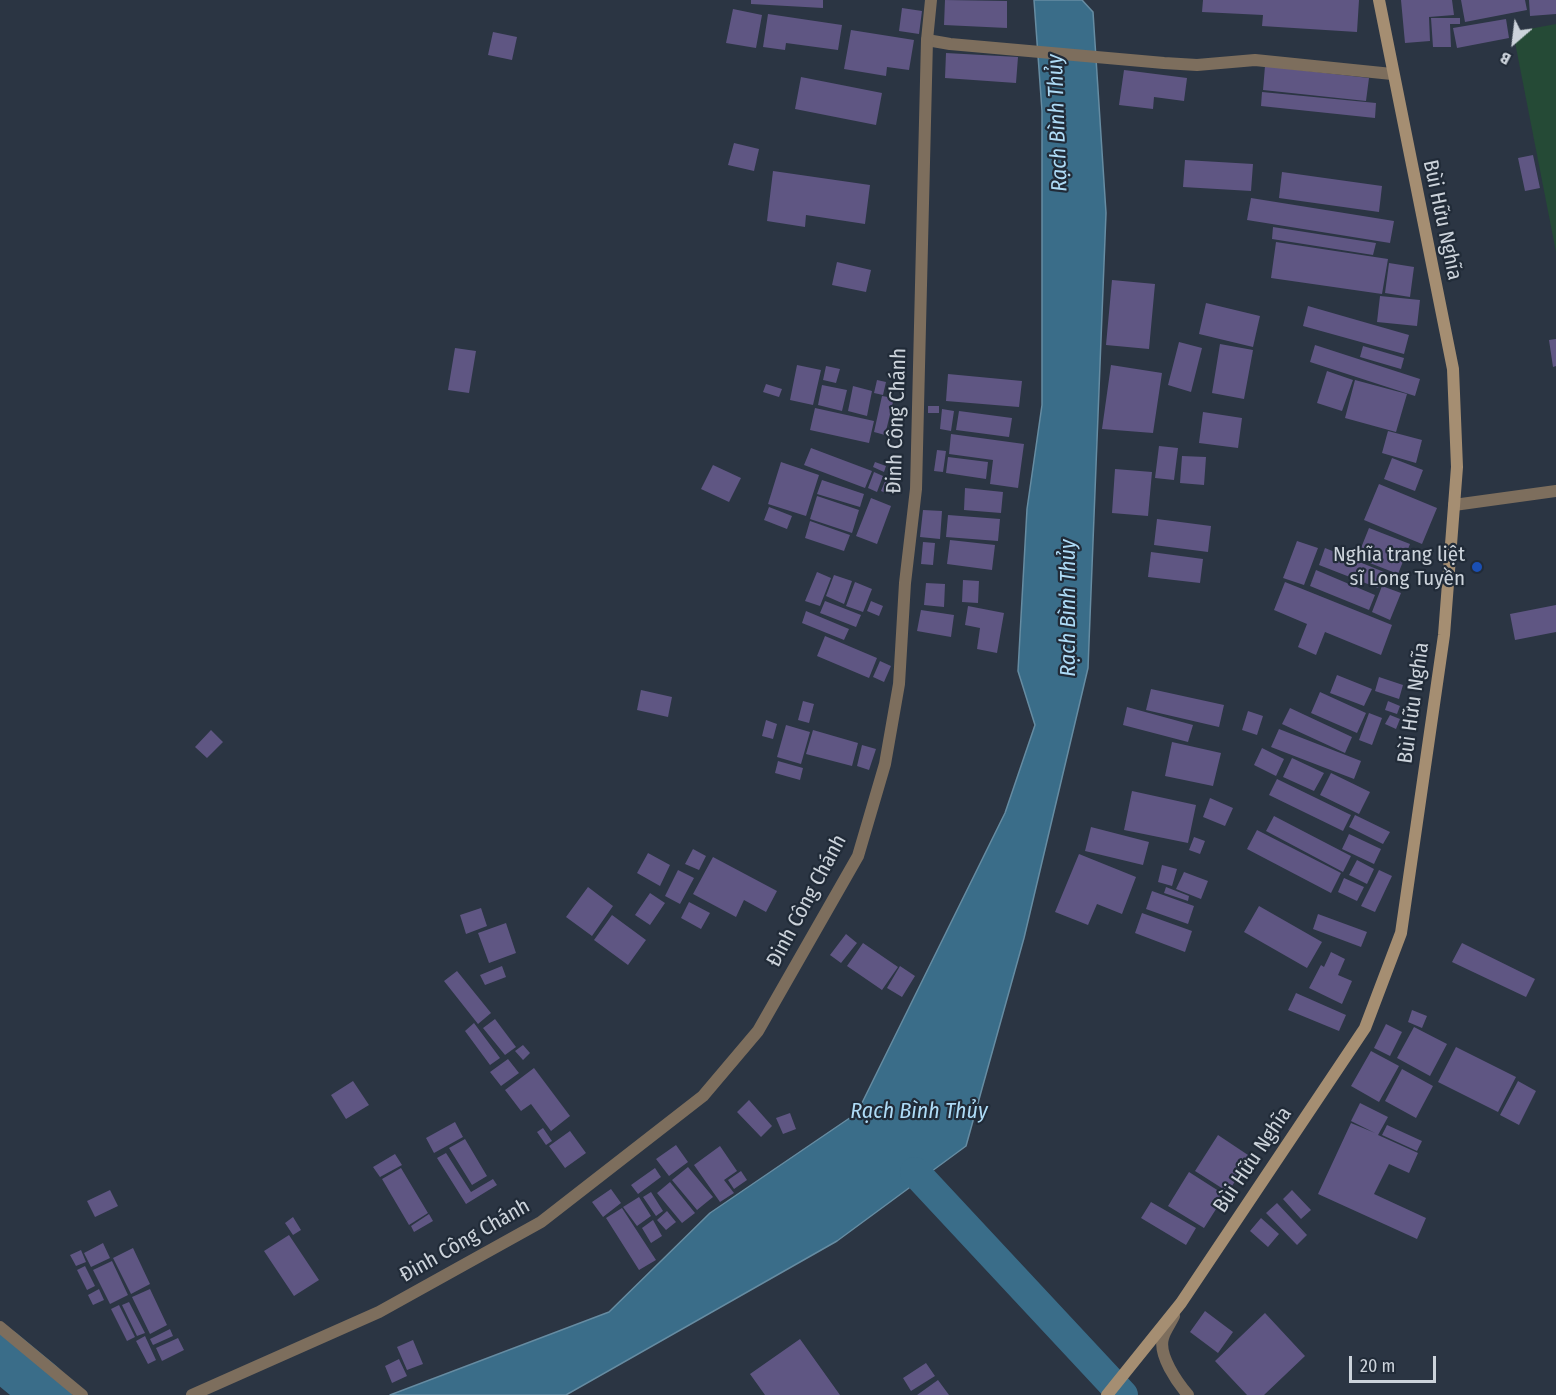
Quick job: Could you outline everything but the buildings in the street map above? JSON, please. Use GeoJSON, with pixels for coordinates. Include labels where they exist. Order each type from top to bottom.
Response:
{"type":"FeatureCollection","features":[{"type":"Feature","properties":{"kind":"main road","name":"Bùi Hữu Nghĩa"},"geometry":{"type":"LineString","coordinates":[[1107,1395],[1181,1303],[1365,1028],[1401,933],[1444,634],[1457,467],[1453,369],[1392,74],[1379,0]]}},
{"type":"Feature","properties":{"kind":"street","name":"Đinh Công Chánh"},"geometry":{"type":"LineString","coordinates":[[192,1395],[379,1312],[541,1222],[703,1096],[758,1031],[858,856],[885,764],[899,684],[905,583],[916,489],[927,40],[931,0]]}},
{"type":"Feature","properties":{"kind":"street"},"geometry":{"type":"LineString","coordinates":[[927,40],[1164,63],[1197,65],[1255,60],[1392,74]]}},
{"type":"Feature","properties":{"kind":"street"},"geometry":{"type":"LineString","coordinates":[[1454,505],[1556,491]]}},
{"type":"Feature","properties":{"kind":"street"},"geometry":{"type":"LineString","coordinates":[[1181,1303],[1162,1339],[1166,1357],[1179,1384],[1188,1395]]}},
{"type":"Feature","properties":{"kind":"street"},"geometry":{"type":"LineString","coordinates":[[0,1327],[82,1395]]}},
{"type":"Feature","properties":{"kind":"green space"},"geometry":{"type":"Polygon","coordinates":[[[1556,24],[1556,252],[1513,32],[1556,24]]]}},
{"type":"Feature","properties":{"kind":"water","name":"Rạch Bình Thủy"},"geometry":{"type":"Polygon","coordinates":[[[1034,0],[1082,0],[1093,12],[1106,213],[1088,668],[1024,938],[966,1146],[837,1241],[566,1395],[390,1395],[609,1312],[710,1213],[857,1113],[1005,813],[1035,725],[1018,671],[1027,509],[1042,405],[1042,111],[1034,0]]]}},
{"type":"Feature","properties":{"kind":"waterway"},"geometry":{"type":"LineString","coordinates":[[915,1172],[1123,1395]]}},
{"type":"Feature","properties":{"kind":"waterway"},"geometry":{"type":"LineString","coordinates":[[0,1353],[40,1386],[46,1395]]}},
{"type":"Feature","properties":{"kind":"place","name":"Nghĩa trang liệt sĩ Long Tuyền"},"geometry":{"type":"Point","coordinates":[1477,567]}}]}
